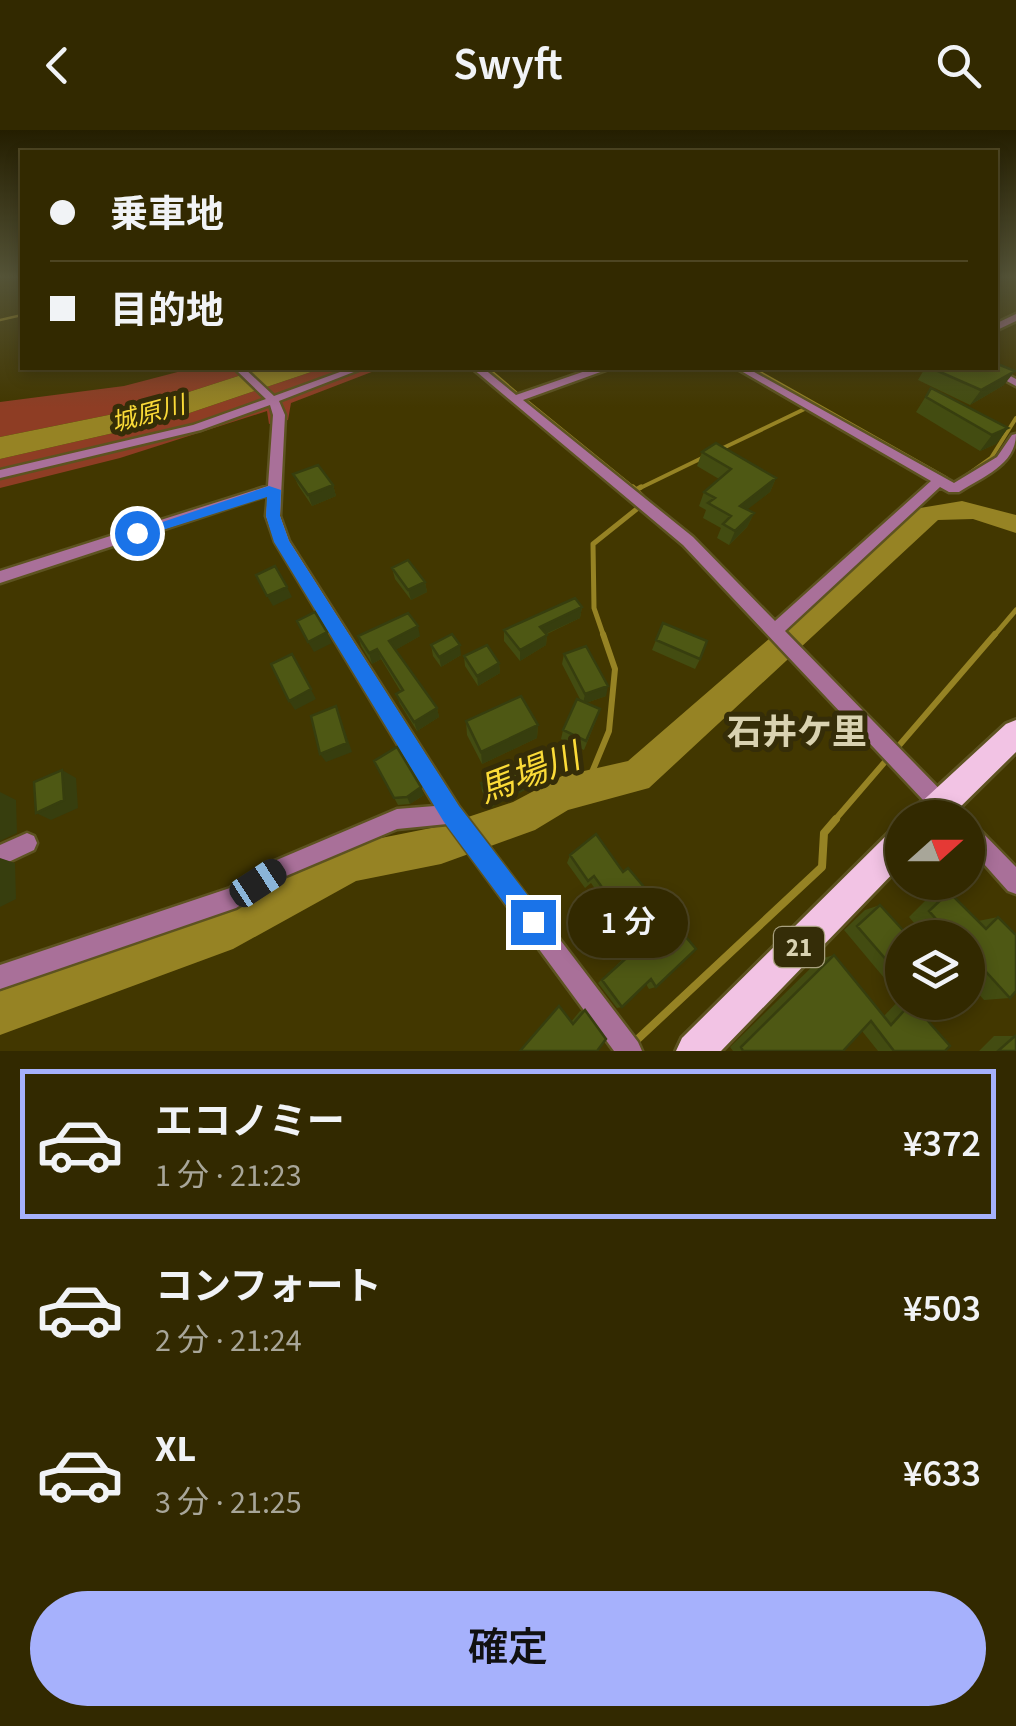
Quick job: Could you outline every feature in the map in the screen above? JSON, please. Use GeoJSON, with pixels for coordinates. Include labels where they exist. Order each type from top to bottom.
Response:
{"type":"FeatureCollection","features":[{"type":"Feature","properties":{"kind":"main road"},"geometry":{"type":"LineString","coordinates":[[953,800],[1016,734]]}},
{"type":"Feature","properties":{"kind":"main road","name":"21"},"geometry":{"type":"LineString","coordinates":[[694,1051],[885,859]]}},
{"type":"Feature","properties":{"kind":"street"},"geometry":{"type":"LineString","coordinates":[[241,370],[274,402],[280,415],[273,516],[282,542],[452,814],[623,1041]]}},
{"type":"Feature","properties":{"kind":"street"},"geometry":{"type":"LineString","coordinates":[[0,474],[178,433],[274,402],[354,370]]}},
{"type":"Feature","properties":{"kind":"street"},"geometry":{"type":"LineString","coordinates":[[479,370],[688,542],[912,773],[932,800]]}},
{"type":"Feature","properties":{"kind":"street"},"geometry":{"type":"LineString","coordinates":[[515,399],[596,370]]}},
{"type":"Feature","properties":{"kind":"street"},"geometry":{"type":"LineString","coordinates":[[744,370],[939,482],[960,488],[1001,460],[1016,438]]}},
{"type":"Feature","properties":{"kind":"street"},"geometry":{"type":"LineString","coordinates":[[992,370],[1016,384]]}},
{"type":"Feature","properties":{"kind":"street"},"geometry":{"type":"LineString","coordinates":[[776,629],[939,482]]}},
{"type":"Feature","properties":{"kind":"street"},"geometry":{"type":"LineString","coordinates":[[0,577],[274,490]]}},
{"type":"Feature","properties":{"kind":"street"},"geometry":{"type":"LineString","coordinates":[[0,977],[236,896],[279,869],[396,819],[452,814]]}},
{"type":"Feature","properties":{"kind":"street"},"geometry":{"type":"LineString","coordinates":[[0,856],[27,844]]}},
{"type":"Feature","properties":{"kind":"street"},"geometry":{"type":"LineString","coordinates":[[985,850],[1016,883]]}},
{"type":"Feature","properties":{"kind":"shaded area"},"geometry":{"type":"Polygon","coordinates":[[[185,370],[257,370],[133,410],[0,437],[0,402],[124,386],[185,370]]]}},
{"type":"Feature","properties":{"kind":"shaded area"},"geometry":{"type":"Polygon","coordinates":[[[317,370],[377,370],[291,403],[288,420],[269,424],[267,411],[120,458],[0,488],[0,459],[166,421],[317,370]]]}},
{"type":"Feature","properties":{"kind":"water","name":"城原川"},"geometry":{"type":"Polygon","coordinates":[[[257,370],[317,370],[166,421],[0,459],[0,437],[133,410],[257,370]]]}},
{"type":"Feature","properties":{"kind":"building"},"geometry":{"type":"Polygon","coordinates":[[[998,364],[1015,371],[981,390],[936,370],[998,370],[998,364]]]}},
{"type":"Feature","properties":{"kind":"building"},"geometry":{"type":"Polygon","coordinates":[[[931,388],[1008,428],[992,435],[926,397],[931,388]]]}},
{"type":"Feature","properties":{"kind":"building"},"geometry":{"type":"Polygon","coordinates":[[[716,443],[776,478],[740,506],[754,513],[735,531],[723,524],[731,516],[708,503],[715,498],[704,492],[731,469],[702,452],[716,443]]]}},
{"type":"Feature","properties":{"kind":"building"},"geometry":{"type":"Polygon","coordinates":[[[318,465],[333,485],[308,495],[293,474],[318,465]]]}},
{"type":"Feature","properties":{"kind":"building"},"geometry":{"type":"Polygon","coordinates":[[[408,560],[425,582],[408,590],[392,568],[408,560]]]}},
{"type":"Feature","properties":{"kind":"building"},"geometry":{"type":"Polygon","coordinates":[[[275,566],[287,587],[267,596],[256,575],[275,566]]]}},
{"type":"Feature","properties":{"kind":"building"},"geometry":{"type":"Polygon","coordinates":[[[575,598],[582,607],[540,627],[547,635],[520,650],[504,630],[575,598]]]}},
{"type":"Feature","properties":{"kind":"building"},"geometry":{"type":"Polygon","coordinates":[[[315,612],[327,632],[308,642],[297,621],[315,612]]]}},
{"type":"Feature","properties":{"kind":"building"},"geometry":{"type":"Polygon","coordinates":[[[408,613],[418,626],[389,641],[437,708],[414,722],[396,694],[403,690],[377,649],[369,653],[358,636],[408,613]]]}},
{"type":"Feature","properties":{"kind":"building"},"geometry":{"type":"Polygon","coordinates":[[[663,623],[707,641],[700,659],[656,640],[663,623]]]}},
{"type":"Feature","properties":{"kind":"building"},"geometry":{"type":"Polygon","coordinates":[[[452,634],[460,645],[439,657],[431,645],[452,634]]]}},
{"type":"Feature","properties":{"kind":"building"},"geometry":{"type":"Polygon","coordinates":[[[487,645],[499,663],[477,676],[464,656],[487,645]]]}},
{"type":"Feature","properties":{"kind":"building"},"geometry":{"type":"Polygon","coordinates":[[[586,646],[608,686],[585,694],[564,654],[586,646]]]}},
{"type":"Feature","properties":{"kind":"building"},"geometry":{"type":"Polygon","coordinates":[[[292,654],[311,689],[289,701],[271,664],[292,654]]]}},
{"type":"Feature","properties":{"kind":"building"},"geometry":{"type":"Polygon","coordinates":[[[521,696],[538,725],[481,752],[466,721],[521,696]]]}},
{"type":"Feature","properties":{"kind":"building"},"geometry":{"type":"Polygon","coordinates":[[[577,699],[600,709],[586,741],[563,730],[577,699]]]}},
{"type":"Feature","properties":{"kind":"building"},"geometry":{"type":"Polygon","coordinates":[[[336,706],[347,743],[320,754],[311,716],[336,706]]]}},
{"type":"Feature","properties":{"kind":"building"},"geometry":{"type":"Polygon","coordinates":[[[397,747],[421,787],[407,797],[394,798],[374,761],[397,747]]]}},
{"type":"Feature","properties":{"kind":"building"},"geometry":{"type":"Polygon","coordinates":[[[540,755],[549,770],[489,800],[481,783],[540,755]]]}},
{"type":"Feature","properties":{"kind":"building"},"geometry":{"type":"Polygon","coordinates":[[[62,770],[64,800],[36,813],[34,782],[62,770]]]}},
{"type":"Feature","properties":{"kind":"building"},"geometry":{"type":"Polygon","coordinates":[[[596,834],[623,872],[628,868],[696,949],[656,987],[651,979],[622,1007],[602,980],[632,953],[625,942],[635,933],[594,876],[588,881],[570,855],[596,834]]]}},
{"type":"Feature","properties":{"kind":"building"},"geometry":{"type":"Polygon","coordinates":[[[941,900],[957,900],[977,920],[937,920],[929,911],[941,900]]]}},
{"type":"Feature","properties":{"kind":"building"},"geometry":{"type":"Polygon","coordinates":[[[880,905],[894,920],[885,920],[885,958],[857,926],[880,905]]]}},
{"type":"Feature","properties":{"kind":"building"},"geometry":{"type":"Polygon","coordinates":[[[998,917],[1016,935],[1016,991],[1010,998],[985,971],[985,928],[998,917]]]}},
{"type":"Feature","properties":{"kind":"building"},"geometry":{"type":"Polygon","coordinates":[[[834,955],[891,1025],[896,1020],[929,1020],[950,1046],[945,1051],[894,1051],[871,1021],[843,1051],[743,1051],[741,1047],[834,955]]]}},
{"type":"Feature","properties":{"kind":"building"},"geometry":{"type":"Polygon","coordinates":[[[559,1006],[573,1024],[585,1010],[606,1039],[597,1051],[520,1051],[559,1006]]]}},
{"type":"Feature","properties":{"kind":"building"},"geometry":{"type":"Polygon","coordinates":[[[1015,1036],[1016,1051],[998,1051],[1015,1036]]]}},
{"type":"Feature","properties":{"kind":"waterway"},"geometry":{"type":"LineString","coordinates":[[488,370],[492,373]]}},
{"type":"Feature","properties":{"kind":"waterway"},"geometry":{"type":"LineString","coordinates":[[489,370],[517,394]]}},
{"type":"Feature","properties":{"kind":"waterway"},"geometry":{"type":"LineString","coordinates":[[755,370],[760,373]]}},
{"type":"Feature","properties":{"kind":"waterway"},"geometry":{"type":"LineString","coordinates":[[755,370],[815,404]]}},
{"type":"Feature","properties":{"kind":"waterway"},"geometry":{"type":"LineString","coordinates":[[525,400],[636,490]]}},
{"type":"Feature","properties":{"kind":"waterway"},"geometry":{"type":"LineString","coordinates":[[721,449],[815,404]]}},
{"type":"Feature","properties":{"kind":"waterway"},"geometry":{"type":"LineString","coordinates":[[815,404],[946,478]]}},
{"type":"Feature","properties":{"kind":"waterway"},"geometry":{"type":"LineString","coordinates":[[963,478],[991,458],[1016,418]]}},
{"type":"Feature","properties":{"kind":"waterway"},"geometry":{"type":"LineString","coordinates":[[636,490],[702,458]]}},
{"type":"Feature","properties":{"kind":"waterway"},"geometry":{"type":"LineString","coordinates":[[633,487],[636,490]]}},
{"type":"Feature","properties":{"kind":"waterway"},"geometry":{"type":"LineString","coordinates":[[636,490],[641,487]]}},
{"type":"Feature","properties":{"kind":"waterway"},"geometry":{"type":"LineString","coordinates":[[636,490],[643,497]]}},
{"type":"Feature","properties":{"kind":"waterway"},"geometry":{"type":"LineString","coordinates":[[604,637],[594,608],[593,544],[643,504]]}},
{"type":"Feature","properties":{"kind":"waterway","name":"馬場川"},"geometry":{"type":"LineString","coordinates":[[0,1013],[218,934],[351,863],[441,845],[522,817],[562,794],[637,776],[929,514],[962,510],[1016,524]]}},
{"type":"Feature","properties":{"kind":"waterway"},"geometry":{"type":"LineString","coordinates":[[993,637],[1016,610]]}},
{"type":"Feature","properties":{"kind":"waterway"},"geometry":{"type":"LineString","coordinates":[[562,794],[590,777],[609,731],[615,669],[603,634]]}},
{"type":"Feature","properties":{"kind":"waterway"},"geometry":{"type":"LineString","coordinates":[[834,821],[995,634]]}},
{"type":"Feature","properties":{"kind":"waterway"},"geometry":{"type":"LineString","coordinates":[[625,1051],[822,867],[824,833],[836,819]]}},
{"type":"Feature","properties":{"kind":"district","name":"石井ケ里"},"geometry":{"type":"Point","coordinates":[797,732]}},
{"type":"Feature","properties":{"kind":"route"},"geometry":{"type":"LineString","coordinates":[[137,533],[274,490],[273,516],[282,542],[452,814],[533,922]]}}]}
